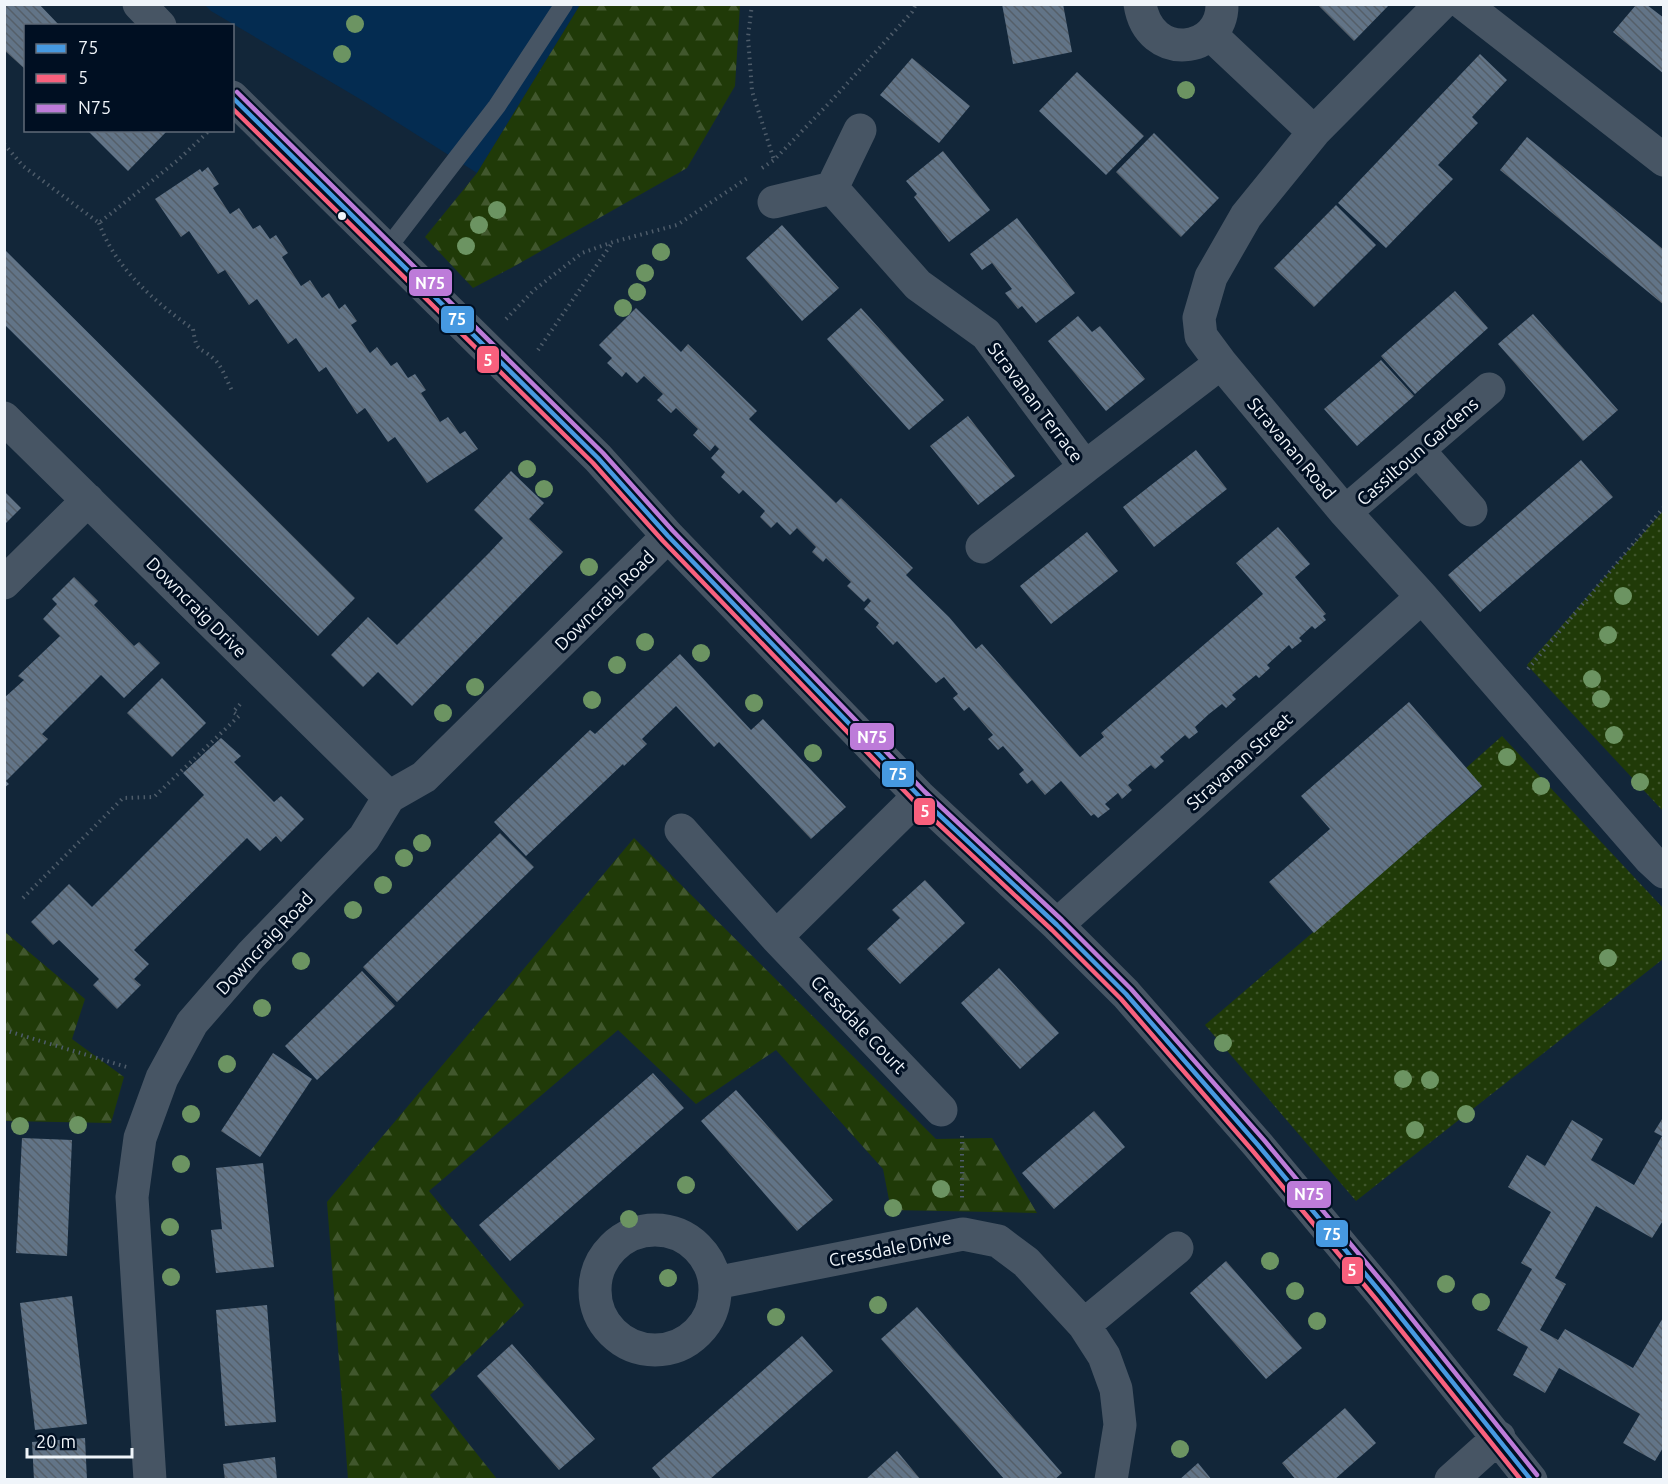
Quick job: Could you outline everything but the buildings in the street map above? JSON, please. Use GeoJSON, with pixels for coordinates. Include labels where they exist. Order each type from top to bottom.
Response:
{"type":"FeatureCollection","features":[{"type":"Feature","properties":{"kind":"street"},"geometry":{"type":"LineString","coordinates":[[139,4],[158,24]]}},
{"type":"Feature","properties":{"kind":"street"},"geometry":{"type":"LineString","coordinates":[[1140,4],[1142,17],[1148,29],[1158,39],[1171,45],[1199,42],[1216,19],[1314,132]]}},
{"type":"Feature","properties":{"kind":"street","name":"Stravanan Road"},"geometry":{"type":"LineString","coordinates":[[1441,4],[1314,132],[1246,216],[1210,277],[1199,318],[1201,336],[1345,512],[1650,859],[1664,872]]}},
{"type":"Feature","properties":{"kind":"street"},"geometry":{"type":"LineString","coordinates":[[1464,4],[1664,160]]}},
{"type":"Feature","properties":{"kind":"street"},"geometry":{"type":"LineString","coordinates":[[234,99],[598,458],[669,536],[919,796],[1057,925],[1126,994],[1258,1145],[1499,1437],[1531,1479]]}},
{"type":"Feature","properties":{"kind":"street"},"geometry":{"type":"LineString","coordinates":[[774,202],[832,188],[860,130]]}},
{"type":"Feature","properties":{"kind":"street","name":"Stravanan Terrace"},"geometry":{"type":"LineString","coordinates":[[832,188],[918,285],[986,334],[1084,467]]}},
{"type":"Feature","properties":{"kind":"street","name":"Stravanan Terrace"},"geometry":{"type":"LineString","coordinates":[[982,547],[1221,363]]}},
{"type":"Feature","properties":{"kind":"street","name":"Cassiltoun Gardens"},"geometry":{"type":"LineString","coordinates":[[1345,512],[1489,389]]}},
{"type":"Feature","properties":{"kind":"street","name":"Downcraig Drive"},"geometry":{"type":"LineString","coordinates":[[4,418],[389,797]]}},
{"type":"Feature","properties":{"kind":"street"},"geometry":{"type":"LineString","coordinates":[[1418,450],[1471,510]]}},
{"type":"Feature","properties":{"kind":"street"},"geometry":{"type":"LineString","coordinates":[[4,583],[88,500]]}},
{"type":"Feature","properties":{"kind":"street","name":"Downcraig Road"},"geometry":{"type":"LineString","coordinates":[[150,1479],[132,1197],[140,1137],[162,1078],[192,1023],[251,955],[364,838],[389,797],[424,777],[669,536]]}},
{"type":"Feature","properties":{"kind":"street","name":"Stravanan Street"},"geometry":{"type":"LineString","coordinates":[[1057,925],[1422,597]]}},
{"type":"Feature","properties":{"kind":"street"},"geometry":{"type":"LineString","coordinates":[[776,937],[919,796]]}},
{"type":"Feature","properties":{"kind":"street","name":"Cressdale Court"},"geometry":{"type":"LineString","coordinates":[[681,831],[776,937],[941,1110]]}},
{"type":"Feature","properties":{"kind":"street","name":"Cressdale Drive"},"geometry":{"type":"LineString","coordinates":[[715,1283],[963,1234],[998,1241],[1026,1262],[1084,1325],[1104,1356],[1116,1389],[1120,1425],[1110,1479]]}},
{"type":"Feature","properties":{"kind":"street"},"geometry":{"type":"LineString","coordinates":[[1084,1325],[1177,1248]]}},
{"type":"Feature","properties":{"kind":"street"},"geometry":{"type":"LineString","coordinates":[[1450,1479],[1499,1437]]}},
{"type":"Feature","properties":{"kind":"lane"},"geometry":{"type":"LineString","coordinates":[[386,250],[497,106],[564,4]]}},
{"type":"Feature","properties":{"kind":"path"},"geometry":{"type":"LineString","coordinates":[[752,4],[748,37],[752,91],[774,160]]}},
{"type":"Feature","properties":{"kind":"path"},"geometry":{"type":"LineString","coordinates":[[482,343],[534,290],[582,253],[677,225],[774,160],[833,99],[912,12],[916,4]]}},
{"type":"Feature","properties":{"kind":"path"},"geometry":{"type":"LineString","coordinates":[[99,223],[178,160],[208,132]]}},
{"type":"Feature","properties":{"kind":"path"},"geometry":{"type":"LineString","coordinates":[[4,144],[23,166],[99,223],[105,241],[129,273],[165,309],[193,330],[195,344],[201,351],[215,359],[233,393]]}},
{"type":"Feature","properties":{"kind":"path"},"geometry":{"type":"LineString","coordinates":[[519,378],[613,242]]}},
{"type":"Feature","properties":{"kind":"path"},"geometry":{"type":"LineString","coordinates":[[1506,694],[1664,507]]}},
{"type":"Feature","properties":{"kind":"path"},"geometry":{"type":"LineString","coordinates":[[22,898],[123,798],[154,797],[238,716],[233,712],[267,676]]}},
{"type":"Feature","properties":{"kind":"path"},"geometry":{"type":"LineString","coordinates":[[4,1030],[162,1078]]}},
{"type":"Feature","properties":{"kind":"path"},"geometry":{"type":"LineString","coordinates":[[941,1110],[962,1136],[963,1234]]}},
{"type":"Feature","properties":{"kind":"shaded area"},"geometry":{"type":"Polygon","coordinates":[[[205,5],[580,5],[477,173],[365,102],[211,11],[205,5]]]}},
{"type":"Feature","properties":{"kind":"green space"},"geometry":{"type":"Polygon","coordinates":[[[580,5],[740,5],[735,86],[687,168],[473,288],[425,237],[477,173],[580,5]]]}},
{"type":"Feature","properties":{"kind":"green space"},"geometry":{"type":"Polygon","coordinates":[[[1663,511],[1663,811],[1527,665],[1663,511]]]}},
{"type":"Feature","properties":{"kind":"green space"},"geometry":{"type":"Polygon","coordinates":[[[1502,736],[1663,908],[1663,959],[1356,1201],[1205,1025],[1482,787],[1466,768],[1502,736]]]}},
{"type":"Feature","properties":{"kind":"green space"},"geometry":{"type":"Polygon","coordinates":[[[634,838],[936,1139],[992,1138],[1037,1213],[891,1210],[883,1169],[776,1050],[696,1104],[618,1030],[429,1191],[524,1305],[430,1395],[497,1479],[348,1479],[327,1202],[634,838]]]}},
{"type":"Feature","properties":{"kind":"green space"},"geometry":{"type":"Polygon","coordinates":[[[5,932],[85,999],[72,1039],[124,1077],[111,1123],[5,1121],[5,932]]]}},
{"type":"Feature","properties":{"kind":"transit line","name":"N75"},"geometry":{"type":"LineString","coordinates":[[237,92],[603,453],[673,531],[924,791],[1062,920],[1131,989],[1264,1140],[1388,1289],[1537,1475]]}},
{"type":"Feature","properties":{"kind":"transit line","name":"75"},"geometry":{"type":"LineString","coordinates":[[234,99],[598,458],[668,536],[919,796],[1057,925],[1126,994],[1258,1145],[1382,1294],[1531,1480]]}},
{"type":"Feature","properties":{"kind":"transit line","name":"5"},"geometry":{"type":"LineString","coordinates":[[234,110],[593,463],[663,541],[914,801],[1052,930],[1121,999],[1252,1150],[1376,1299],[1521,1480]]}}]}
